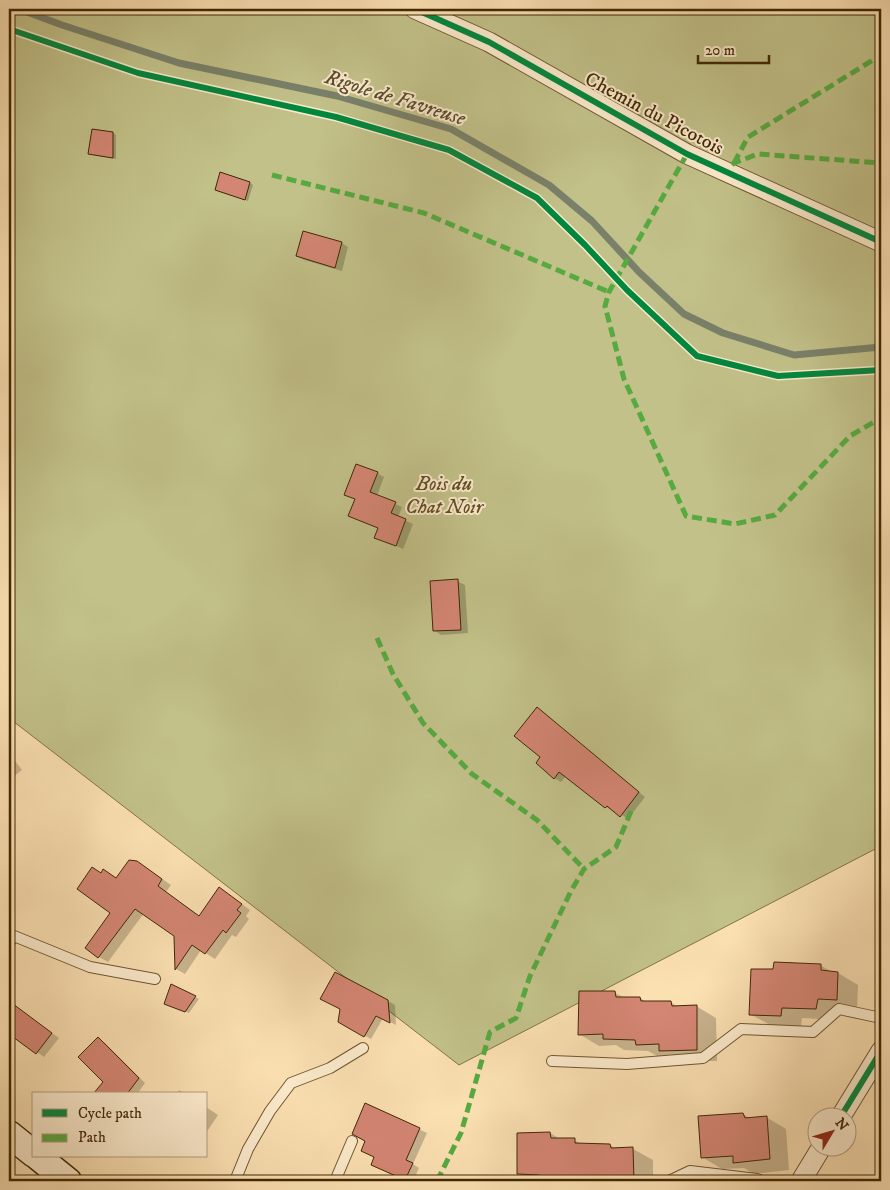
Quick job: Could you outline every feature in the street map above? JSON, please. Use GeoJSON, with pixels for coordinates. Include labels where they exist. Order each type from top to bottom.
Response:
{"type":"FeatureCollection","features":[{"type":"Feature","properties":{"kind":"main road"},"geometry":{"type":"LineString","coordinates":[[9,1134],[32,1152]]}},
{"type":"Feature","properties":{"kind":"main road"},"geometry":{"type":"LineString","coordinates":[[39,1158],[68,1181]]}},
{"type":"Feature","properties":{"kind":"street","name":"Chemin du Picotois"},"geometry":{"type":"LineString","coordinates":[[415,9],[489,42],[687,154],[881,242]]}},
{"type":"Feature","properties":{"kind":"street"},"geometry":{"type":"LineString","coordinates":[[846,1108],[881,1051]]}},
{"type":"Feature","properties":{"kind":"street"},"geometry":{"type":"LineString","coordinates":[[801,1181],[816,1158]]}},
{"type":"Feature","properties":{"kind":"lane"},"geometry":{"type":"LineString","coordinates":[[9,943],[14,936],[90,968],[155,979]]}},
{"type":"Feature","properties":{"kind":"lane"},"geometry":{"type":"LineString","coordinates":[[552,1061],[627,1064],[703,1058],[740,1029],[813,1032],[839,1009],[881,1018]]}},
{"type":"Feature","properties":{"kind":"lane"},"geometry":{"type":"LineString","coordinates":[[235,1181],[248,1149],[270,1111],[291,1083],[330,1068],[363,1048]]}},
{"type":"Feature","properties":{"kind":"lane"},"geometry":{"type":"LineString","coordinates":[[335,1181],[352,1141]]}},
{"type":"Feature","properties":{"kind":"lane"},"geometry":{"type":"LineString","coordinates":[[669,1181],[690,1171],[762,1181]]}},
{"type":"Feature","properties":{"kind":"green space","name":"Bois du Chat Noir"},"geometry":{"type":"Polygon","coordinates":[[[9,9],[881,9],[881,846],[459,1065],[9,718],[9,9]]]}},
{"type":"Feature","properties":{"kind":"building"},"geometry":{"type":"Polygon","coordinates":[[[92,129],[113,132],[113,158],[88,154],[92,129]]]}},
{"type":"Feature","properties":{"kind":"building"},"geometry":{"type":"Polygon","coordinates":[[[220,172],[250,182],[245,200],[215,190],[220,172]]]}},
{"type":"Feature","properties":{"kind":"building"},"geometry":{"type":"Polygon","coordinates":[[[303,231],[342,242],[335,268],[296,256],[303,231]]]}},
{"type":"Feature","properties":{"kind":"building"},"geometry":{"type":"Polygon","coordinates":[[[356,464],[378,472],[370,492],[396,502],[391,513],[406,519],[396,546],[374,538],[378,528],[348,516],[355,499],[344,495],[356,464]]]}},
{"type":"Feature","properties":{"kind":"building"},"geometry":{"type":"Polygon","coordinates":[[[458,579],[461,630],[433,631],[430,581],[458,579]]]}},
{"type":"Feature","properties":{"kind":"building"},"geometry":{"type":"Polygon","coordinates":[[[537,707],[639,792],[620,817],[607,806],[605,808],[559,772],[554,779],[536,763],[540,757],[514,736],[537,707]]]}},
{"type":"Feature","properties":{"kind":"building"},"geometry":{"type":"Polygon","coordinates":[[[129,860],[137,861],[162,879],[158,886],[199,916],[219,887],[242,904],[237,910],[241,913],[226,933],[223,930],[205,954],[192,945],[175,970],[174,936],[135,909],[98,958],[85,948],[110,913],[77,889],[92,867],[101,873],[103,869],[116,878],[129,860]]]}},
{"type":"Feature","properties":{"kind":"building"},"geometry":{"type":"Polygon","coordinates":[[[774,962],[821,964],[821,970],[838,972],[837,1000],[818,999],[816,1009],[782,1008],[781,1016],[749,1015],[751,969],[773,969],[774,962]]]}},
{"type":"Feature","properties":{"kind":"building"},"geometry":{"type":"Polygon","coordinates":[[[335,972],[388,1000],[390,1023],[376,1016],[364,1037],[338,1022],[340,1009],[320,999],[335,972]]]}},
{"type":"Feature","properties":{"kind":"building"},"geometry":{"type":"Polygon","coordinates":[[[171,984],[196,996],[185,1012],[164,1004],[171,984]]]}},
{"type":"Feature","properties":{"kind":"building"},"geometry":{"type":"Polygon","coordinates":[[[579,991],[615,991],[616,997],[640,997],[641,1001],[671,1001],[672,1006],[697,1005],[697,1050],[659,1051],[659,1044],[636,1045],[635,1040],[603,1039],[603,1034],[578,1035],[579,991]]]}},
{"type":"Feature","properties":{"kind":"building"},"geometry":{"type":"Polygon","coordinates":[[[9,1001],[52,1033],[36,1054],[9,1034],[9,1001]]]}},
{"type":"Feature","properties":{"kind":"building"},"geometry":{"type":"Polygon","coordinates":[[[98,1037],[139,1078],[128,1092],[95,1092],[103,1082],[78,1057],[98,1037]]]}},
{"type":"Feature","properties":{"kind":"building"},"geometry":{"type":"Polygon","coordinates":[[[365,1103],[420,1128],[406,1160],[413,1163],[405,1180],[371,1165],[374,1157],[361,1151],[365,1141],[352,1134],[365,1103]]]}},
{"type":"Feature","properties":{"kind":"building"},"geometry":{"type":"Polygon","coordinates":[[[743,1113],[745,1118],[767,1116],[770,1159],[733,1163],[733,1156],[701,1158],[698,1116],[743,1113]]]}},
{"type":"Feature","properties":{"kind":"building"},"geometry":{"type":"Polygon","coordinates":[[[550,1132],[551,1138],[575,1138],[575,1143],[610,1144],[611,1148],[633,1147],[634,1181],[540,1179],[539,1175],[517,1174],[517,1133],[550,1132]]]}},
{"type":"Feature","properties":{"kind":"waterway","name":"Rigole de Favreuse"},"geometry":{"type":"LineString","coordinates":[[19,9],[179,63],[337,96],[451,129],[549,185],[592,221],[639,272],[684,314],[723,333],[794,355],[881,347]]}},
{"type":"Feature","properties":{"kind":"marked path"},"geometry":{"type":"LineString","coordinates":[[734,163],[748,137],[881,55]]}},
{"type":"Feature","properties":{"kind":"marked path"},"geometry":{"type":"LineString","coordinates":[[687,154],[609,292],[605,306],[624,379],[686,516],[735,524],[775,515],[850,436],[881,418]]}},
{"type":"Feature","properties":{"kind":"marked path"},"geometry":{"type":"LineString","coordinates":[[732,165],[758,154],[881,163]]}},
{"type":"Feature","properties":{"kind":"marked path"},"geometry":{"type":"LineString","coordinates":[[272,175],[424,213],[609,292]]}},
{"type":"Feature","properties":{"kind":"marked path"},"geometry":{"type":"LineString","coordinates":[[377,638],[393,674],[423,723],[472,774],[537,820],[584,869]]}},
{"type":"Feature","properties":{"kind":"marked path"},"geometry":{"type":"LineString","coordinates":[[437,1181],[461,1133],[490,1032],[516,1018],[530,976],[571,891],[584,869],[616,847],[632,809]]}},
{"type":"Feature","properties":{"kind":"cycle path"},"geometry":{"type":"LineString","coordinates":[[415,9],[489,42],[687,154],[881,242]]}},
{"type":"Feature","properties":{"kind":"cycle path"},"geometry":{"type":"LineString","coordinates":[[9,29],[138,73],[336,117],[449,150],[537,198],[627,290],[697,356],[778,376],[881,370]]}},
{"type":"Feature","properties":{"kind":"cycle path"},"geometry":{"type":"LineString","coordinates":[[846,1108],[881,1051]]}}]}
